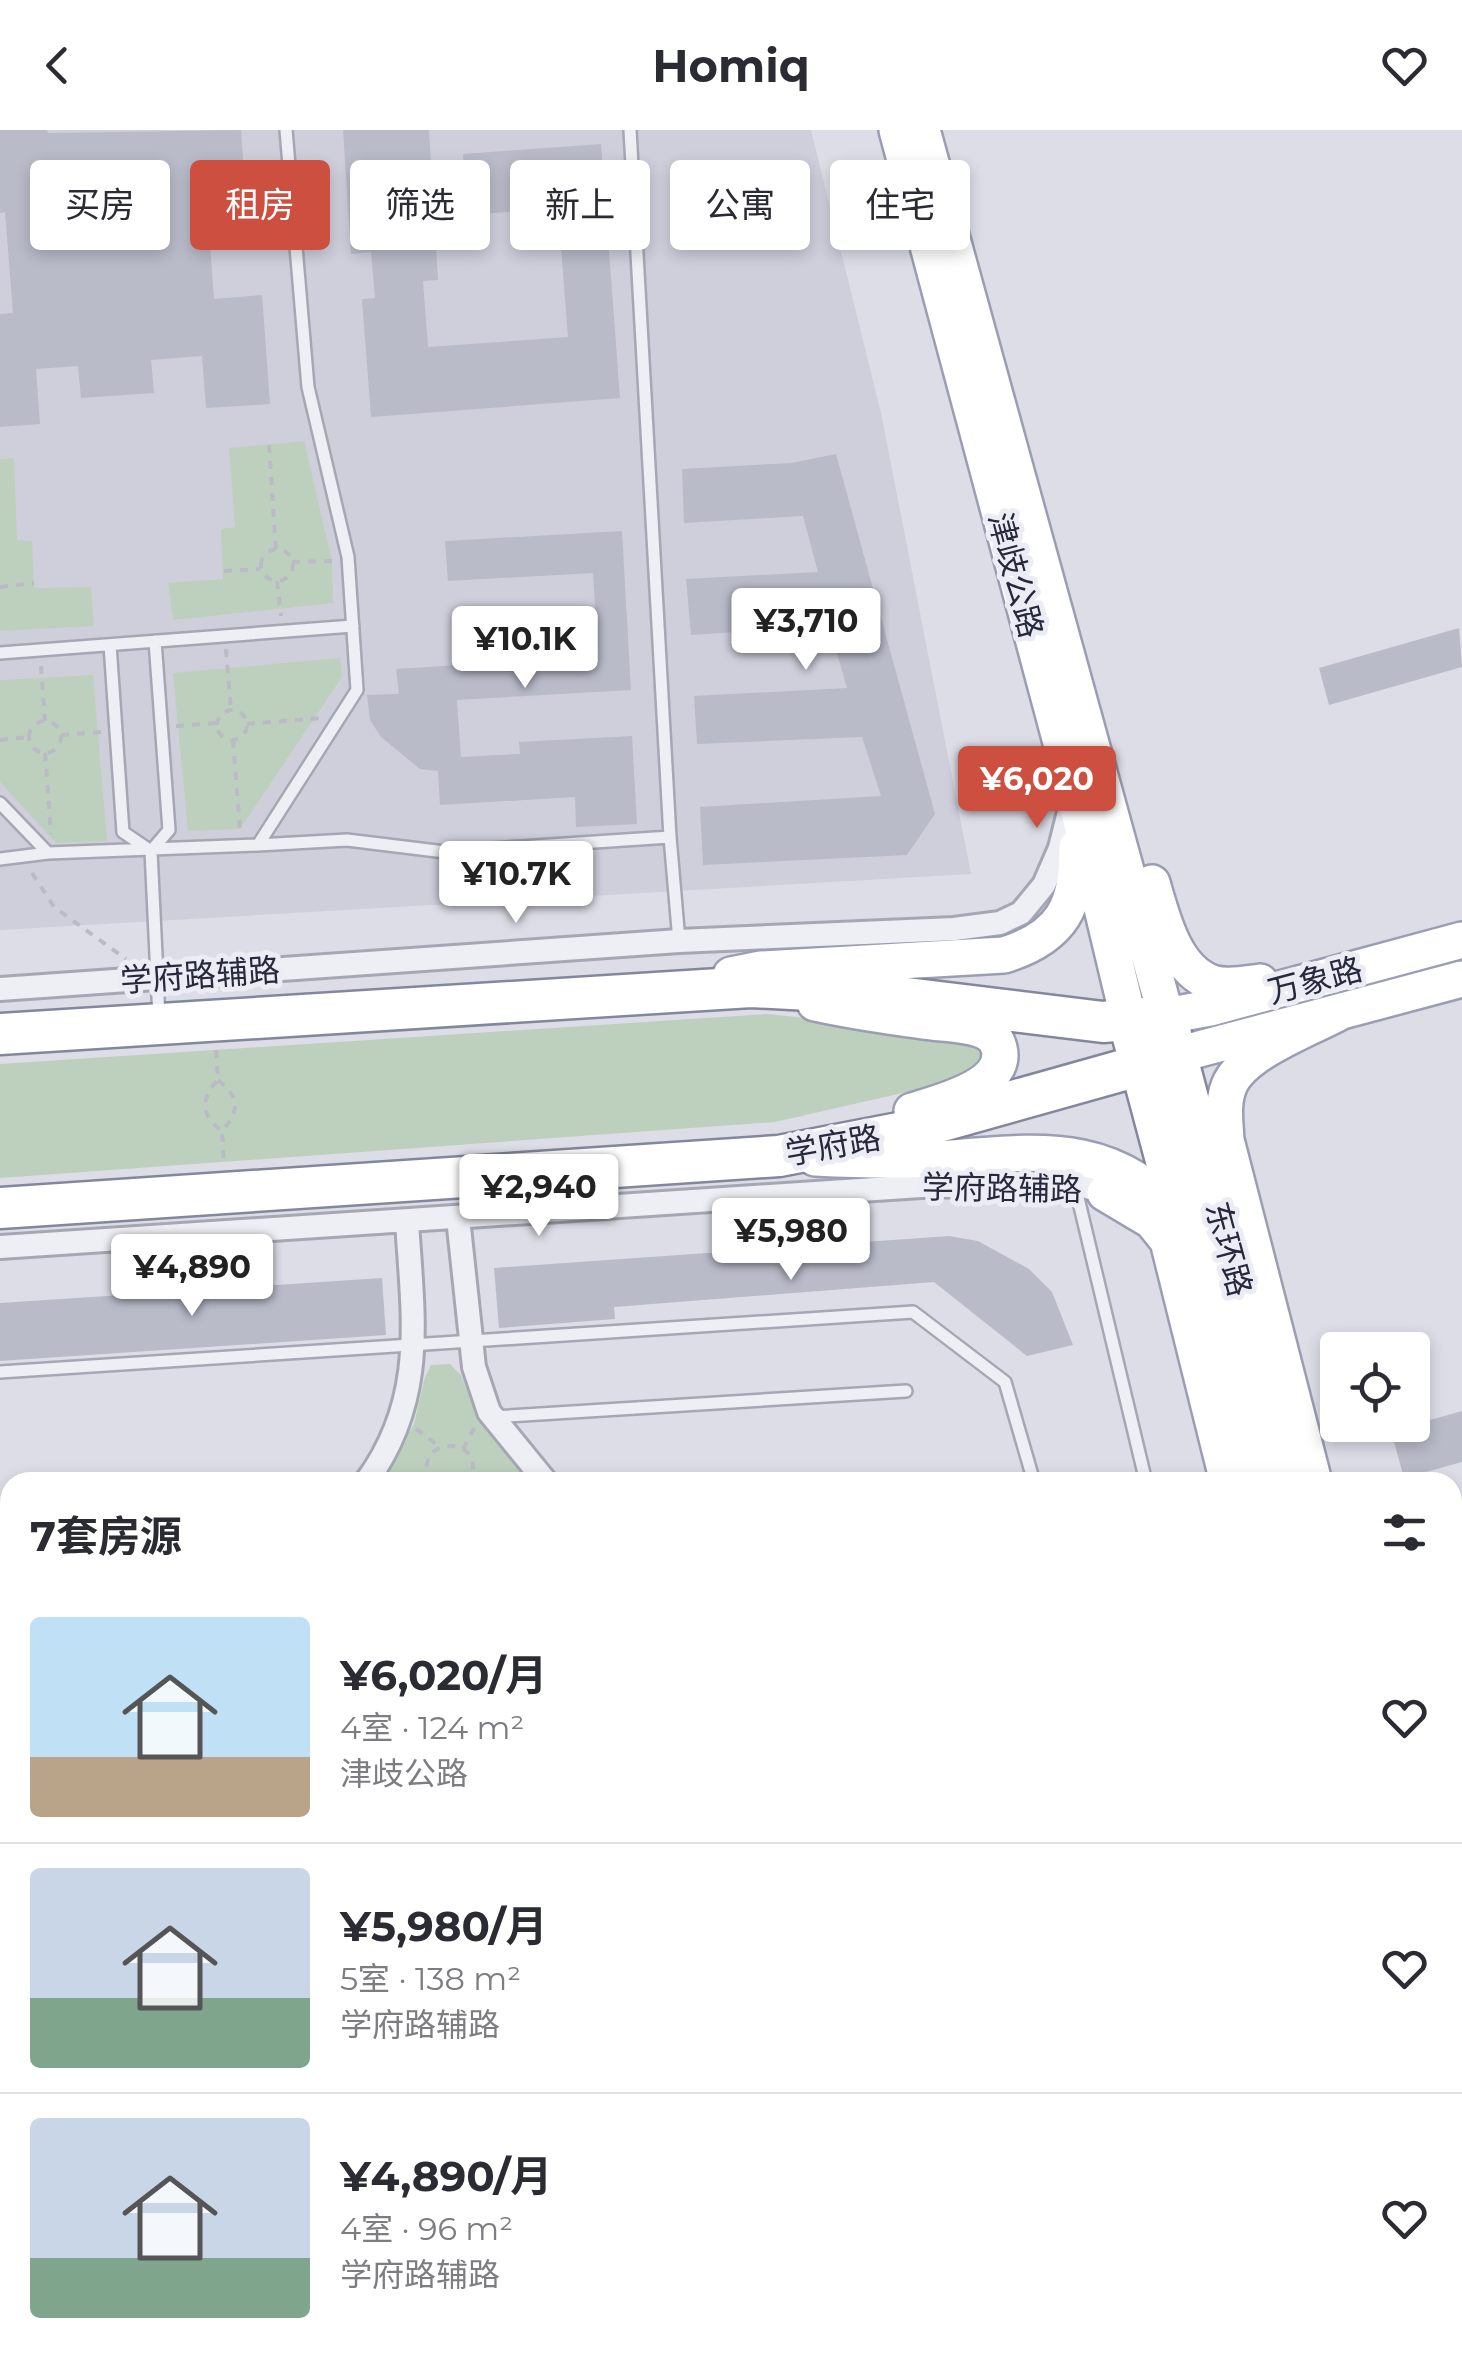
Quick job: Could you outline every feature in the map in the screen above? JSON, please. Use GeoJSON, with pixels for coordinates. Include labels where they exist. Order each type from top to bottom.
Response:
{"type":"FeatureCollection","features":[{"type":"Feature","properties":{"kind":"highway"},"geometry":{"type":"LineString","coordinates":[[0,1034],[751,987],[852,991],[1080,1020],[1147,1018]]}},
{"type":"Feature","properties":{"kind":"highway","name":"东环路"},"geometry":{"type":"LineString","coordinates":[[1147,1018],[1287,1472]]}},
{"type":"Feature","properties":{"kind":"highway","name":"东环路"},"geometry":{"type":"LineString","coordinates":[[1158,1059],[1184,1221],[1249,1472]]}},
{"type":"Feature","properties":{"kind":"highway","name":"学府路"},"geometry":{"type":"LineString","coordinates":[[0,1208],[779,1156],[899,1133],[1158,1059]]}},
{"type":"Feature","properties":{"kind":"main road","name":"津歧公路"},"geometry":{"type":"LineString","coordinates":[[896,130],[1088,788]]}},
{"type":"Feature","properties":{"kind":"main road","name":"津歧公路"},"geometry":{"type":"LineString","coordinates":[[922,130],[1147,1018]]}},
{"type":"Feature","properties":{"kind":"main road"},"geometry":{"type":"LineString","coordinates":[[1088,788],[1137,843],[1174,944],[1194,972],[1212,983],[1230,985],[1336,975]]}},
{"type":"Feature","properties":{"kind":"main road"},"geometry":{"type":"LineString","coordinates":[[663,990],[761,969],[1004,954],[1038,942],[1061,920],[1072,899],[1088,788]]}},
{"type":"Feature","properties":{"kind":"main road","name":"万象路"},"geometry":{"type":"LineString","coordinates":[[1147,1018],[1210,1008],[1462,940]]}},
{"type":"Feature","properties":{"kind":"main road","name":"万象路"},"geometry":{"type":"LineString","coordinates":[[1158,1059],[1462,978]]}},
{"type":"Feature","properties":{"kind":"main road"},"geometry":{"type":"LineString","coordinates":[[751,987],[862,1013],[982,1030],[998,1043],[1000,1054],[994,1072],[951,1099],[779,1156]]}},
{"type":"Feature","properties":{"kind":"main road"},"geometry":{"type":"LineString","coordinates":[[1311,1472],[1226,1140],[1224,1110],[1230,1083],[1247,1064],[1338,1013]]}},
{"type":"Feature","properties":{"kind":"main road"},"geometry":{"type":"LineString","coordinates":[[779,1156],[896,1161],[1026,1151],[1073,1155],[1135,1178],[1157,1193],[1184,1221]]}},
{"type":"Feature","properties":{"kind":"main road"},"geometry":{"type":"LineString","coordinates":[[1092,1196],[1152,1221],[1168,1241],[1226,1472]]}},
{"type":"Feature","properties":{"kind":"street","name":"学府路辅路"},"geometry":{"type":"LineString","coordinates":[[0,989],[679,941],[988,925],[1021,912],[1044,885],[1088,788]]}},
{"type":"Feature","properties":{"kind":"street","name":"学府路辅路"},"geometry":{"type":"LineString","coordinates":[[0,1246],[994,1182],[1076,1183],[1092,1196]]}},
{"type":"Feature","properties":{"kind":"street"},"geometry":{"type":"LineString","coordinates":[[458,1218],[474,1367],[488,1412],[538,1472]]}},
{"type":"Feature","properties":{"kind":"street"},"geometry":{"type":"LineString","coordinates":[[374,1472],[405,1406],[415,1345],[407,1222]]}},
{"type":"Feature","properties":{"kind":"lane"},"geometry":{"type":"LineString","coordinates":[[258,845],[357,690],[348,560],[308,387],[286,130]]}},
{"type":"Feature","properties":{"kind":"lane"},"geometry":{"type":"LineString","coordinates":[[630,130],[679,941]]}},
{"type":"Feature","properties":{"kind":"lane"},"geometry":{"type":"LineString","coordinates":[[0,653],[353,626]]}},
{"type":"Feature","properties":{"kind":"lane"},"geometry":{"type":"LineString","coordinates":[[155,641],[169,830],[150,852],[159,1022]]}},
{"type":"Feature","properties":{"kind":"lane"},"geometry":{"type":"LineString","coordinates":[[110,645],[123,832],[150,852]]}},
{"type":"Feature","properties":{"kind":"lane"},"geometry":{"type":"LineString","coordinates":[[0,803],[48,853]]}},
{"type":"Feature","properties":{"kind":"lane"},"geometry":{"type":"LineString","coordinates":[[0,859],[48,853],[150,852],[347,840],[445,852],[670,837]]}},
{"type":"Feature","properties":{"kind":"lane"},"geometry":{"type":"LineString","coordinates":[[1092,1196],[1144,1472]]}},
{"type":"Feature","properties":{"kind":"lane"},"geometry":{"type":"LineString","coordinates":[[0,1372],[913,1312],[1005,1382],[1031,1472]]}},
{"type":"Feature","properties":{"kind":"lane"},"geometry":{"type":"LineString","coordinates":[[493,1417],[906,1391]]}},
{"type":"Feature","properties":{"kind":"path"},"geometry":{"type":"LineString","coordinates":[[269,444],[276,550]]}},
{"type":"Feature","properties":{"kind":"path"},"geometry":{"type":"LineString","coordinates":[[276,550],[288,554],[292,562],[287,578],[277,581],[266,578],[261,569],[265,554],[276,550]]}},
{"type":"Feature","properties":{"kind":"path"},"geometry":{"type":"LineString","coordinates":[[292,562],[348,560]]}},
{"type":"Feature","properties":{"kind":"path"},"geometry":{"type":"LineString","coordinates":[[224,571],[261,569]]}},
{"type":"Feature","properties":{"kind":"path"},"geometry":{"type":"LineString","coordinates":[[277,581],[283,632]]}},
{"type":"Feature","properties":{"kind":"path"},"geometry":{"type":"LineString","coordinates":[[0,588],[34,583]]}},
{"type":"Feature","properties":{"kind":"path"},"geometry":{"type":"LineString","coordinates":[[226,636],[231,710]]}},
{"type":"Feature","properties":{"kind":"path"},"geometry":{"type":"LineString","coordinates":[[40,650],[45,722]]}},
{"type":"Feature","properties":{"kind":"path"},"geometry":{"type":"LineString","coordinates":[[231,710],[244,715],[247,724],[245,733],[233,740],[219,734],[216,724],[221,714],[231,710]]}},
{"type":"Feature","properties":{"kind":"path"},"geometry":{"type":"LineString","coordinates":[[247,724],[340,716]]}},
{"type":"Feature","properties":{"kind":"path"},"geometry":{"type":"LineString","coordinates":[[45,722],[55,725],[60,734],[58,745],[44,753],[32,746],[29,737],[36,724],[45,722]]}},
{"type":"Feature","properties":{"kind":"path"},"geometry":{"type":"LineString","coordinates":[[162,727],[216,724]]}},
{"type":"Feature","properties":{"kind":"path"},"geometry":{"type":"LineString","coordinates":[[60,734],[116,732]]}},
{"type":"Feature","properties":{"kind":"path"},"geometry":{"type":"LineString","coordinates":[[0,740],[29,737]]}},
{"type":"Feature","properties":{"kind":"path"},"geometry":{"type":"LineString","coordinates":[[233,740],[241,846]]}},
{"type":"Feature","properties":{"kind":"path"},"geometry":{"type":"LineString","coordinates":[[44,753],[51,839],[48,853]]}},
{"type":"Feature","properties":{"kind":"path"},"geometry":{"type":"LineString","coordinates":[[21,856],[54,907],[126,959]]}},
{"type":"Feature","properties":{"kind":"path"},"geometry":{"type":"LineString","coordinates":[[215,1040],[218,1080],[206,1094],[204,1109],[212,1124],[222,1131]]}},
{"type":"Feature","properties":{"kind":"path"},"geometry":{"type":"LineString","coordinates":[[218,1080],[232,1092],[236,1109],[222,1131],[224,1166]]}},
{"type":"Feature","properties":{"kind":"path"},"geometry":{"type":"LineString","coordinates":[[399,1420],[440,1447]]}},
{"type":"Feature","properties":{"kind":"path"},"geometry":{"type":"LineString","coordinates":[[428,1472],[426,1466],[434,1452],[440,1447],[456,1446],[468,1454],[473,1472]]}},
{"type":"Feature","properties":{"kind":"shaded area"},"geometry":{"type":"Polygon","coordinates":[[[0,130],[811,130],[830,207],[830,250],[841,250],[881,413],[971,874],[0,930],[0,130]]]}},
{"type":"Feature","properties":{"kind":"green space"},"geometry":{"type":"Polygon","coordinates":[[[304,441],[332,561],[333,603],[173,620],[168,583],[223,579],[221,529],[235,527],[229,448],[304,441]]]}},
{"type":"Feature","properties":{"kind":"green space"},"geometry":{"type":"Polygon","coordinates":[[[14,458],[17,540],[32,541],[34,588],[91,587],[94,626],[0,631],[0,459],[14,458]]]}},
{"type":"Feature","properties":{"kind":"green space"},"geometry":{"type":"Polygon","coordinates":[[[340,658],[342,677],[240,829],[188,831],[173,673],[340,658]]]}},
{"type":"Feature","properties":{"kind":"green space"},"geometry":{"type":"Polygon","coordinates":[[[93,675],[107,841],[56,843],[0,782],[0,680],[93,675]]]}},
{"type":"Feature","properties":{"kind":"green space"},"geometry":{"type":"Polygon","coordinates":[[[767,1014],[971,1035],[987,1051],[977,1076],[775,1122],[0,1178],[0,1064],[767,1014]]]}},
{"type":"Feature","properties":{"kind":"green space"},"geometry":{"type":"Polygon","coordinates":[[[450,1364],[461,1375],[475,1412],[524,1472],[384,1472],[414,1424],[431,1365],[450,1364]]]}},
{"type":"Feature","properties":{"kind":"building"},"geometry":{"type":"Polygon","coordinates":[[[0,130],[241,130],[243,160],[190,160],[190,250],[210,250],[214,299],[262,295],[270,404],[206,408],[202,356],[151,360],[154,393],[81,398],[78,366],[36,369],[40,424],[0,427],[0,314],[13,313],[5,212],[0,213],[0,130]]]}},
{"type":"Feature","properties":{"kind":"building"},"geometry":{"type":"Polygon","coordinates":[[[343,130],[429,130],[431,160],[350,160],[350,238],[343,130]]]}},
{"type":"Feature","properties":{"kind":"building"},"geometry":{"type":"Polygon","coordinates":[[[601,144],[602,160],[510,160],[510,212],[490,213],[490,160],[463,160],[463,154],[601,144]]]}},
{"type":"Feature","properties":{"kind":"building"},"geometry":{"type":"Polygon","coordinates":[[[351,250],[436,250],[438,280],[423,281],[428,347],[568,337],[561,250],[609,250],[620,398],[371,417],[362,299],[375,298],[371,252],[351,254],[351,250]]]}},
{"type":"Feature","properties":{"kind":"building"},"geometry":{"type":"Polygon","coordinates":[[[836,454],[935,814],[907,855],[703,865],[700,807],[881,796],[862,737],[697,744],[694,696],[847,688],[829,626],[691,635],[686,579],[818,572],[803,516],[684,523],[682,469],[791,463],[836,454]]]}},
{"type":"Feature","properties":{"kind":"building"},"geometry":{"type":"Polygon","coordinates":[[[622,531],[631,690],[457,700],[461,757],[520,754],[519,742],[632,736],[637,824],[576,827],[575,797],[440,805],[438,771],[420,769],[381,737],[370,720],[367,695],[399,694],[396,669],[598,656],[593,573],[448,581],[445,541],[622,531]]]}},
{"type":"Feature","properties":{"kind":"building"},"geometry":{"type":"Polygon","coordinates":[[[1459,628],[1462,667],[1329,705],[1319,668],[1459,628]]]}},
{"type":"Feature","properties":{"kind":"building"},"geometry":{"type":"Polygon","coordinates":[[[949,1236],[978,1241],[1029,1269],[1052,1292],[1073,1345],[1027,1356],[934,1282],[614,1307],[615,1319],[499,1328],[494,1268],[949,1236]]]}},
{"type":"Feature","properties":{"kind":"building"},"geometry":{"type":"Polygon","coordinates":[[[382,1278],[386,1335],[0,1361],[0,1303],[382,1278]]]}},
{"type":"Feature","properties":{"kind":"building"},"geometry":{"type":"Polygon","coordinates":[[[1462,1411],[1462,1462],[1426,1472],[1402,1472],[1394,1442],[1430,1442],[1430,1420],[1462,1411]]]}}]}
